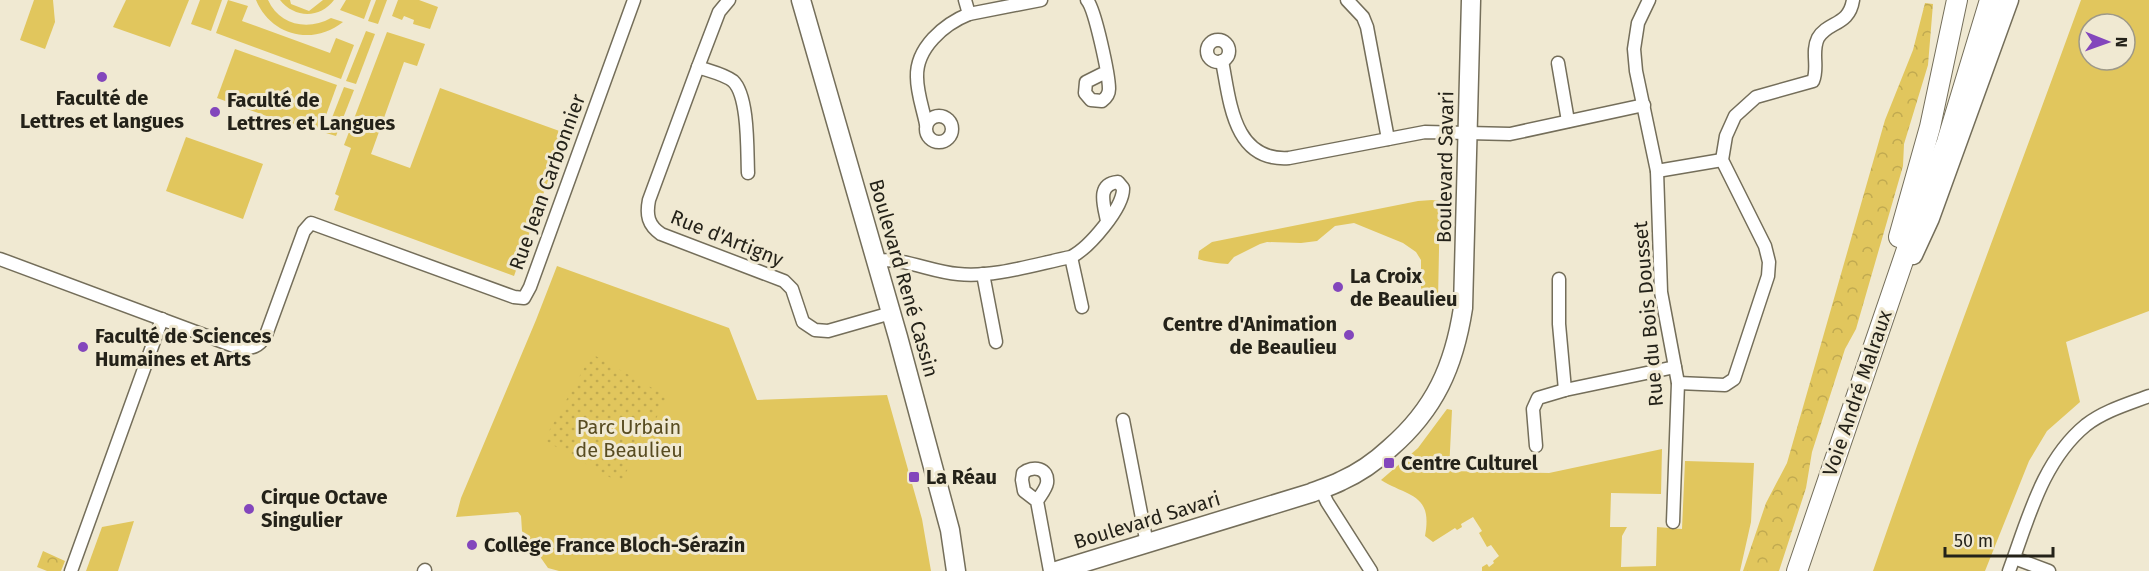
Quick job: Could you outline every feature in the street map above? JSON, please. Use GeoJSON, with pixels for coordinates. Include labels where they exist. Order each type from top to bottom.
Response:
{"type":"FeatureCollection","features":[{"type":"Feature","properties":{"kind":"main road"},"geometry":{"type":"LineString","coordinates":[[1873,345],[1906,210],[1930,127],[1957,0]]}},
{"type":"Feature","properties":{"kind":"main road","name":"Voie André Malraux"},"geometry":{"type":"LineString","coordinates":[[1919,214],[1979,0]]}},
{"type":"Feature","properties":{"kind":"main road","name":"Voie André Malraux"},"geometry":{"type":"LineString","coordinates":[[1797,571],[1873,345],[1947,142],[1990,0]]}},
{"type":"Feature","properties":{"kind":"street","name":"Rue Jean Carbonnier"},"geometry":{"type":"LineString","coordinates":[[162,319],[239,348],[254,348],[261,344],[268,331],[304,231],[311,223],[516,298],[525,297],[634,0]]}},
{"type":"Feature","properties":{"kind":"street","name":"Rue d'Artigny"},"geometry":{"type":"LineString","coordinates":[[728,0],[716,18],[649,200],[647,216],[652,226],[661,234],[784,281],[792,289],[803,322],[814,330],[828,331],[891,313]]}},
{"type":"Feature","properties":{"kind":"street","name":"Boulevard René Cassin"},"geometry":{"type":"LineString","coordinates":[[801,0],[877,261],[950,530],[956,571]]}},
{"type":"Feature","properties":{"kind":"street"},"geometry":{"type":"LineString","coordinates":[[965,0],[969,14]]}},
{"type":"Feature","properties":{"kind":"street"},"geometry":{"type":"LineString","coordinates":[[926,124],[917,80],[920,62],[926,48],[938,34],[956,20],[969,14],[1041,0]]}},
{"type":"Feature","properties":{"kind":"street"},"geometry":{"type":"LineString","coordinates":[[1087,0],[1092,8],[1106,72]]}},
{"type":"Feature","properties":{"kind":"street"},"geometry":{"type":"LineString","coordinates":[[1347,0],[1363,18],[1367,27],[1388,139]]}},
{"type":"Feature","properties":{"kind":"street","name":"Boulevard Savari"},"geometry":{"type":"LineString","coordinates":[[1056,571],[1342,481],[1381,456],[1419,419],[1443,382],[1457,344],[1463,308],[1471,0]]}},
{"type":"Feature","properties":{"kind":"street","name":"Rue du Bois Dousset"},"geometry":{"type":"LineString","coordinates":[[1649,0],[1638,23],[1634,49],[1657,171],[1661,292],[1677,383],[1673,522]]}},
{"type":"Feature","properties":{"kind":"street"},"geometry":{"type":"LineString","coordinates":[[1677,383],[1725,385],[1734,379],[1768,276],[1767,252],[1722,160],[1728,129],[1735,116],[1745,105],[1761,95],[1813,81],[1815,76],[1814,53],[1818,39],[1826,30],[1845,18],[1853,0]]}},
{"type":"Feature","properties":{"kind":"street"},"geometry":{"type":"LineString","coordinates":[[1873,345],[1930,218],[2009,0]]}},
{"type":"Feature","properties":{"kind":"street"},"geometry":{"type":"LineString","coordinates":[[1222,61],[1238,131],[1249,143],[1266,155],[1277,158],[1289,158],[1425,132],[1510,134],[1644,105]]}},
{"type":"Feature","properties":{"kind":"street"},"geometry":{"type":"LineString","coordinates":[[1558,63],[1568,121]]}},
{"type":"Feature","properties":{"kind":"street"},"geometry":{"type":"LineString","coordinates":[[698,67],[730,80],[737,87],[747,122],[748,173]]}},
{"type":"Feature","properties":{"kind":"street"},"geometry":{"type":"LineString","coordinates":[[1657,171],[1722,160]]}},
{"type":"Feature","properties":{"kind":"street"},"geometry":{"type":"LineString","coordinates":[[877,261],[889,259],[958,274],[983,274],[1071,257],[1089,244],[1107,221]]}},
{"type":"Feature","properties":{"kind":"street"},"geometry":{"type":"LineString","coordinates":[[1071,257],[1082,307]]}},
{"type":"Feature","properties":{"kind":"street"},"geometry":{"type":"LineString","coordinates":[[0,259],[162,319],[71,571]]}},
{"type":"Feature","properties":{"kind":"street"},"geometry":{"type":"LineString","coordinates":[[983,274],[996,342]]}},
{"type":"Feature","properties":{"kind":"street"},"geometry":{"type":"LineString","coordinates":[[1559,279],[1559,324],[1565,390]]}},
{"type":"Feature","properties":{"kind":"street"},"geometry":{"type":"LineString","coordinates":[[1536,446],[1533,409],[1535,401],[1543,396],[1675,367]]}},
{"type":"Feature","properties":{"kind":"street"},"geometry":{"type":"LineString","coordinates":[[2009,571],[2043,480],[2059,452],[2087,425],[2112,410],[2149,396]]}},
{"type":"Feature","properties":{"kind":"street"},"geometry":{"type":"LineString","coordinates":[[1124,420],[1147,544]]}},
{"type":"Feature","properties":{"kind":"street"},"geometry":{"type":"LineString","coordinates":[[1321,489],[1371,571]]}},
{"type":"Feature","properties":{"kind":"street"},"geometry":{"type":"LineString","coordinates":[[1037,501],[1050,571]]}},
{"type":"Feature","properties":{"kind":"street"},"geometry":{"type":"LineString","coordinates":[[2014,558],[2049,571]]}},
{"type":"Feature","properties":{"kind":"green space"},"geometry":{"type":"Polygon","coordinates":[[[34,0],[53,0],[55,22],[45,49],[20,40],[34,0]]]}},
{"type":"Feature","properties":{"kind":"green space"},"geometry":{"type":"Polygon","coordinates":[[[126,0],[189,0],[170,47],[113,27],[126,0]]]}},
{"type":"Feature","properties":{"kind":"green space"},"geometry":{"type":"Polygon","coordinates":[[[200,0],[222,0],[211,31],[191,24],[200,0]]]}},
{"type":"Feature","properties":{"kind":"green space"},"geometry":{"type":"Polygon","coordinates":[[[228,0],[248,6],[242,21],[330,53],[336,38],[354,45],[341,79],[216,33],[228,0]]]}},
{"type":"Feature","properties":{"kind":"green space"},"geometry":{"type":"Polygon","coordinates":[[[256,0],[268,0],[279,15],[295,23],[313,24],[331,18],[343,22],[319,34],[294,34],[272,22],[256,0]]]}},
{"type":"Feature","properties":{"kind":"green space"},"geometry":{"type":"Polygon","coordinates":[[[280,0],[290,0],[291,4],[309,11],[323,0],[334,0],[322,11],[307,14],[292,10],[280,0]]]}},
{"type":"Feature","properties":{"kind":"green space"},"geometry":{"type":"Polygon","coordinates":[[[346,0],[371,0],[364,19],[340,10],[346,0]]]}},
{"type":"Feature","properties":{"kind":"green space"},"geometry":{"type":"Polygon","coordinates":[[[376,0],[387,0],[378,24],[368,21],[376,0]]]}},
{"type":"Feature","properties":{"kind":"green space"},"geometry":{"type":"Polygon","coordinates":[[[398,0],[419,0],[438,7],[430,29],[413,24],[414,20],[404,16],[402,20],[392,16],[398,0]]]}},
{"type":"Feature","properties":{"kind":"green space"},"geometry":{"type":"Polygon","coordinates":[[[2081,0],[2149,0],[2149,311],[2066,342],[2080,402],[2047,431],[2029,461],[1985,571],[1873,571],[2081,0]]]}},
{"type":"Feature","properties":{"kind":"green space"},"geometry":{"type":"Polygon","coordinates":[[[1925,3],[1933,4],[1928,65],[1904,144],[1903,166],[1856,329],[1845,349],[1812,452],[1806,488],[1779,571],[1743,571],[1766,503],[1787,463],[1885,120],[1913,50],[1925,3]]]}},
{"type":"Feature","properties":{"kind":"green space"},"geometry":{"type":"Polygon","coordinates":[[[366,31],[375,34],[356,84],[346,81],[366,31]]]}},
{"type":"Feature","properties":{"kind":"green space"},"geometry":{"type":"Polygon","coordinates":[[[387,32],[425,44],[417,66],[404,62],[371,154],[410,168],[440,88],[565,133],[514,276],[334,210],[339,196],[335,194],[351,148],[344,145],[387,32]]]}},
{"type":"Feature","properties":{"kind":"green space"},"geometry":{"type":"Polygon","coordinates":[[[235,49],[337,85],[321,129],[286,123],[217,98],[235,49]]]}},
{"type":"Feature","properties":{"kind":"green space"},"geometry":{"type":"Polygon","coordinates":[[[344,87],[354,90],[336,136],[326,133],[344,87]]]}},
{"type":"Feature","properties":{"kind":"green space"},"geometry":{"type":"Polygon","coordinates":[[[186,137],[263,164],[243,219],[166,191],[186,137]]]}},
{"type":"Feature","properties":{"kind":"green space"},"geometry":{"type":"Polygon","coordinates":[[[1432,200],[1440,201],[1438,300],[1429,299],[1421,288],[1421,260],[1416,252],[1403,243],[1354,223],[1335,226],[1317,241],[1260,244],[1234,257],[1228,264],[1198,259],[1199,251],[1212,242],[1432,200]]]}},
{"type":"Feature","properties":{"kind":"green space","name":"Parc Urbain de Beaulieu"},"geometry":{"type":"Polygon","coordinates":[[[557,266],[729,328],[757,400],[887,395],[922,519],[931,571],[559,571],[548,568],[522,531],[521,516],[518,512],[456,517],[461,498],[557,266]]]}},
{"type":"Feature","properties":{"kind":"green space"},"geometry":{"type":"Polygon","coordinates":[[[592,354],[668,397],[620,483],[544,440],[592,354]]]}},
{"type":"Feature","properties":{"kind":"green space"},"geometry":{"type":"Polygon","coordinates":[[[1447,409],[1452,410],[1449,471],[1549,473],[1662,449],[1661,494],[1611,493],[1610,527],[1627,527],[1622,536],[1621,567],[1656,566],[1657,527],[1682,529],[1685,461],[1754,463],[1751,522],[1740,571],[1482,571],[1482,567],[1487,564],[1489,567],[1499,556],[1491,545],[1487,547],[1479,533],[1482,531],[1473,517],[1461,524],[1462,527],[1457,530],[1455,528],[1433,542],[1425,536],[1427,522],[1422,504],[1416,498],[1381,480],[1418,448],[1447,409]]]}},
{"type":"Feature","properties":{"kind":"green space"},"geometry":{"type":"Polygon","coordinates":[[[134,521],[118,571],[86,571],[102,527],[134,521]]]}},
{"type":"Feature","properties":{"kind":"green space"},"geometry":{"type":"Polygon","coordinates":[[[43,551],[65,561],[61,571],[47,571],[37,567],[43,551]]]}},
{"type":"Feature","properties":{"kind":"place","name":"Faculté de Lettres et langues"},"geometry":{"type":"Point","coordinates":[102,77]}},
{"type":"Feature","properties":{"kind":"place","name":"Faculté de Lettres et Langues"},"geometry":{"type":"Point","coordinates":[215,112]}},
{"type":"Feature","properties":{"kind":"place","name":"La Croix de Beaulieu"},"geometry":{"type":"Point","coordinates":[1338,287]}},
{"type":"Feature","properties":{"kind":"place","name":"Centre d'Animation de Beaulieu"},"geometry":{"type":"Point","coordinates":[1349,335]}},
{"type":"Feature","properties":{"kind":"place","name":"Faculté de Sciences Humaines et Arts"},"geometry":{"type":"Point","coordinates":[83,347]}},
{"type":"Feature","properties":{"kind":"place","name":"Centre Culturel"},"geometry":{"type":"Point","coordinates":[1389,463]}},
{"type":"Feature","properties":{"kind":"place","name":"La Réau"},"geometry":{"type":"Point","coordinates":[914,477]}},
{"type":"Feature","properties":{"kind":"place","name":"Cirque Octave Singulier"},"geometry":{"type":"Point","coordinates":[249,509]}},
{"type":"Feature","properties":{"kind":"place","name":"Collège France Bloch-Sérazin"},"geometry":{"type":"Point","coordinates":[472,545]}}]}
